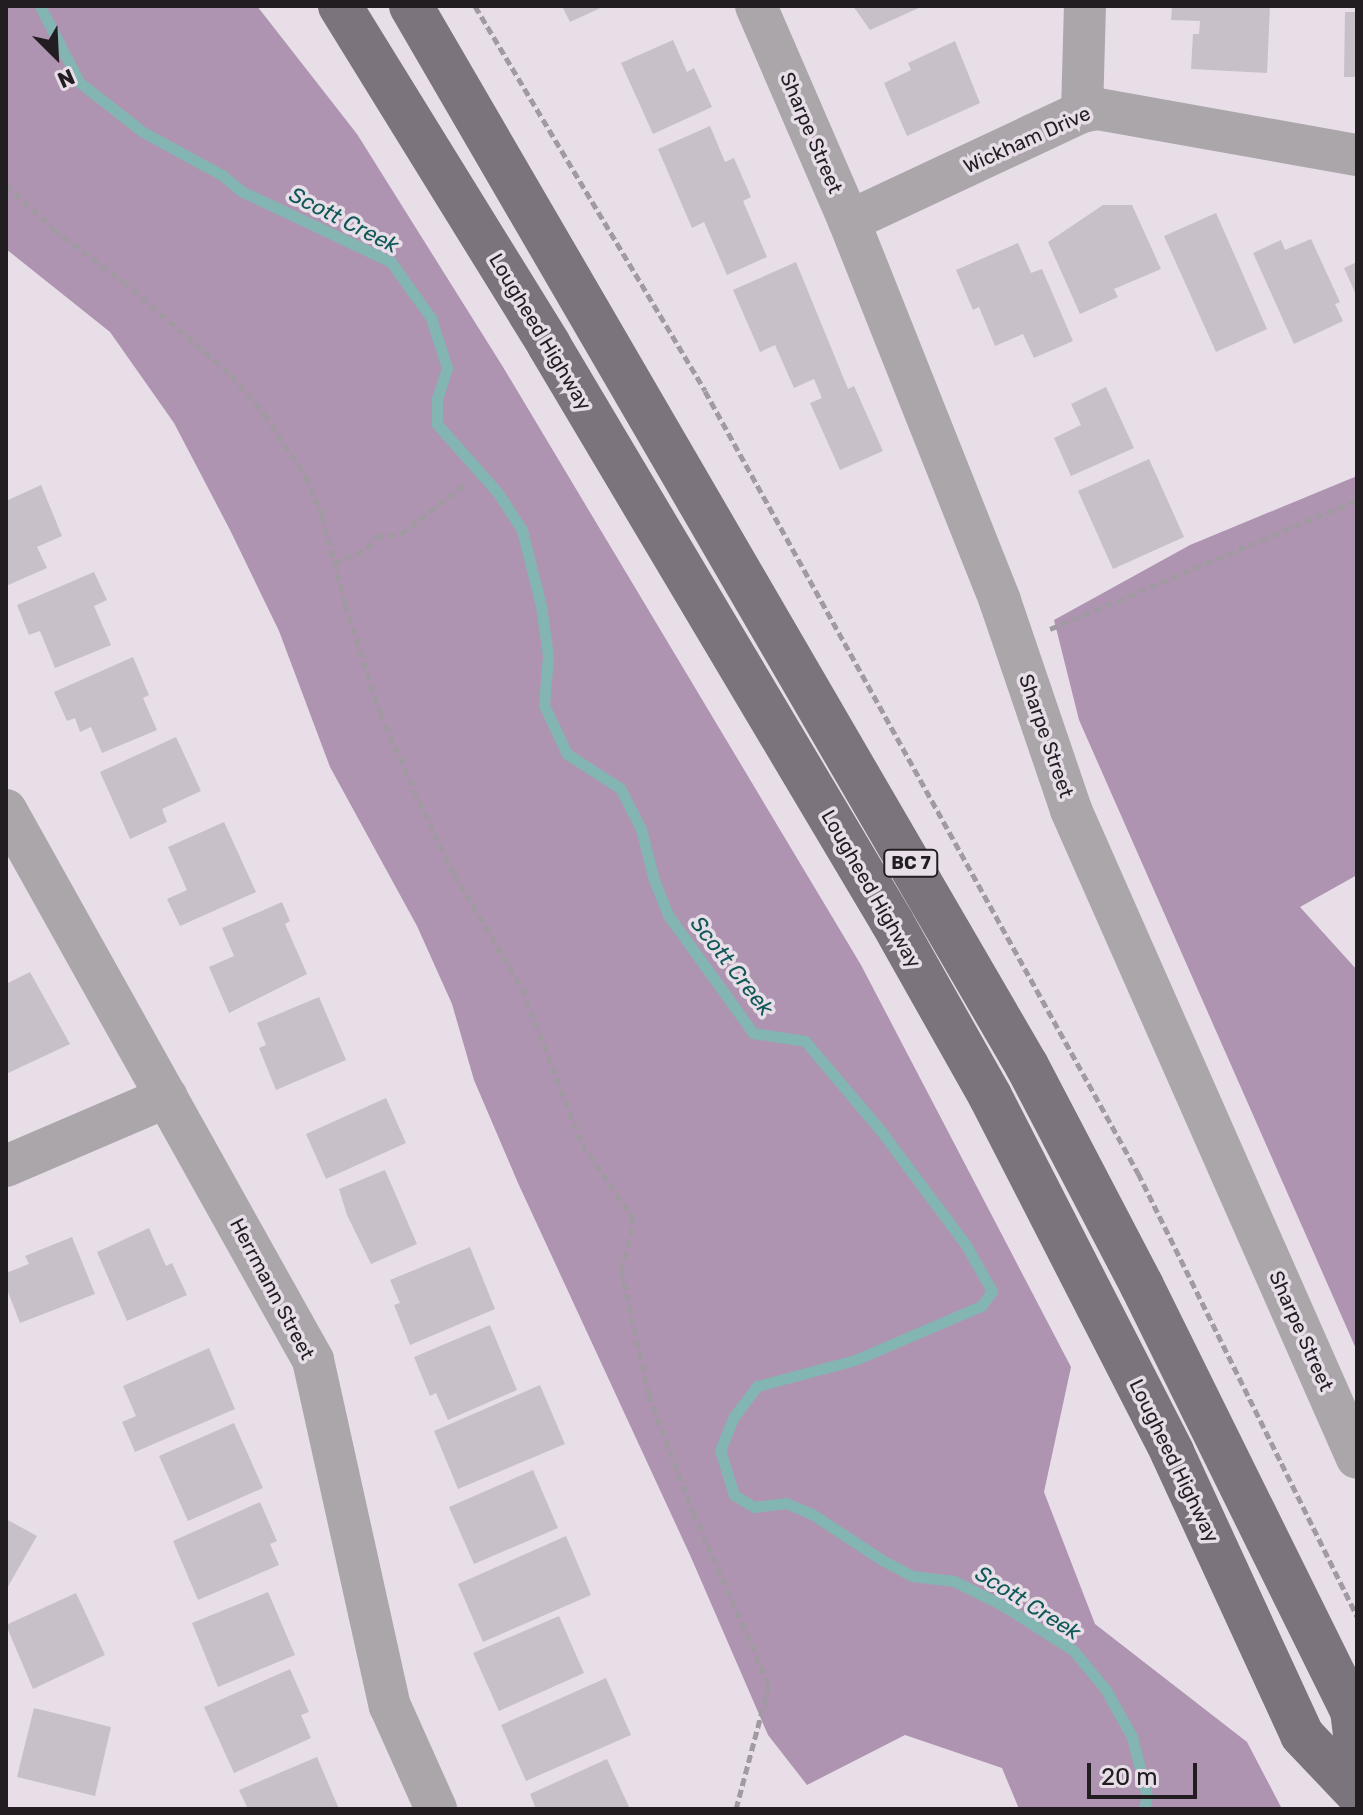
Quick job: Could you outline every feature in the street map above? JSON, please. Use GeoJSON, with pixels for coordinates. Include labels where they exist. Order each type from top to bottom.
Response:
{"type":"FeatureCollection","features":[{"type":"Feature","properties":{"kind":"main road","name":"Lougheed Highway"},"geometry":{"type":"LineString","coordinates":[[340,6],[549,345],[892,922],[990,1096],[1172,1452],[1302,1735],[1357,1793]]}},
{"type":"Feature","properties":{"kind":"main road","name":"BC 7"},"geometry":{"type":"LineString","coordinates":[[411,6],[1027,1066],[1142,1286],[1352,1710],[1357,1748]]}},
{"type":"Feature","properties":{"kind":"street","name":"Sharpe Street"},"geometry":{"type":"LineString","coordinates":[[756,6],[849,221],[1000,601],[1071,810],[1357,1458]]}},
{"type":"Feature","properties":{"kind":"street"},"geometry":{"type":"LineString","coordinates":[[1082,112],[1085,6]]}},
{"type":"Feature","properties":{"kind":"street","name":"Wickham Drive"},"geometry":{"type":"LineString","coordinates":[[849,221],[1082,112],[1113,109],[1357,155]]}},
{"type":"Feature","properties":{"kind":"street","name":"Herrmann Street"},"geometry":{"type":"LineString","coordinates":[[6,810],[313,1360],[390,1706],[436,1809]]}},
{"type":"Feature","properties":{"kind":"street"},"geometry":{"type":"LineString","coordinates":[[6,1166],[167,1097]]}},
{"type":"Feature","properties":{"kind":"path"},"geometry":{"type":"LineString","coordinates":[[475,6],[705,391],[1123,1145],[1357,1616]]}},
{"type":"Feature","properties":{"kind":"path"},"geometry":{"type":"LineString","coordinates":[[6,184],[53,229],[123,281],[231,375],[264,414],[306,476],[322,515],[380,713],[454,874],[522,988],[582,1144],[632,1216],[633,1228],[621,1270],[649,1395],[693,1512],[769,1685],[736,1809]]}},
{"type":"Feature","properties":{"kind":"path"},"geometry":{"type":"LineString","coordinates":[[334,563],[367,549],[376,537],[401,534],[465,484]]}},
{"type":"Feature","properties":{"kind":"path"},"geometry":{"type":"LineString","coordinates":[[1049,629],[1357,500]]}},
{"type":"Feature","properties":{"kind":"shaded area"},"geometry":{"type":"Polygon","coordinates":[[[6,6],[257,6],[357,134],[503,367],[861,965],[1071,1367],[1044,1492],[1095,1624],[1247,1742],[1282,1809],[1019,1809],[1002,1768],[905,1735],[807,1785],[768,1735],[690,1555],[518,1183],[474,1080],[452,1004],[417,926],[330,767],[279,631],[230,530],[174,423],[110,332],[6,249],[6,6]]]}},
{"type":"Feature","properties":{"kind":"shaded area"},"geometry":{"type":"Polygon","coordinates":[[[1357,476],[1357,875],[1300,907],[1357,970],[1357,1351],[1079,720],[1054,620],[1190,545],[1357,476]]]}},
{"type":"Feature","properties":{"kind":"building"},"geometry":{"type":"Polygon","coordinates":[[[562,6],[605,6],[570,22],[562,6]]]}},
{"type":"Feature","properties":{"kind":"building"},"geometry":{"type":"Polygon","coordinates":[[[853,6],[923,6],[870,30],[853,6]]]}},
{"type":"Feature","properties":{"kind":"building"},"geometry":{"type":"Polygon","coordinates":[[[1172,6],[1270,6],[1267,73],[1191,69],[1193,34],[1199,34],[1200,21],[1171,20],[1172,6]]]}},
{"type":"Feature","properties":{"kind":"building"},"geometry":{"type":"Polygon","coordinates":[[[1345,12],[1357,12],[1357,77],[1344,77],[1345,12]]]}},
{"type":"Feature","properties":{"kind":"building"},"geometry":{"type":"Polygon","coordinates":[[[673,40],[687,72],[694,68],[712,107],[653,134],[621,63],[673,40]]]}},
{"type":"Feature","properties":{"kind":"building"},"geometry":{"type":"Polygon","coordinates":[[[955,41],[980,103],[907,136],[884,83],[911,70],[908,63],[955,41]]]}},
{"type":"Feature","properties":{"kind":"building"},"geometry":{"type":"Polygon","coordinates":[[[710,126],[725,162],[734,158],[751,197],[743,201],[767,257],[727,275],[704,222],[692,228],[658,149],[710,126]]]}},
{"type":"Feature","properties":{"kind":"building"},"geometry":{"type":"Polygon","coordinates":[[[1103,205],[1132,205],[1161,269],[1114,289],[1118,297],[1080,314],[1048,242],[1103,205]]]}},
{"type":"Feature","properties":{"kind":"building"},"geometry":{"type":"Polygon","coordinates":[[[1216,213],[1267,329],[1216,352],[1164,236],[1216,213]]]}},
{"type":"Feature","properties":{"kind":"building"},"geometry":{"type":"Polygon","coordinates":[[[1311,239],[1340,302],[1335,304],[1343,321],[1294,344],[1253,253],[1281,240],[1285,250],[1311,239]]]}},
{"type":"Feature","properties":{"kind":"building"},"geometry":{"type":"Polygon","coordinates":[[[1018,243],[1031,273],[1042,269],[1073,341],[1034,358],[1023,334],[995,346],[979,307],[973,310],[956,270],[1018,243]]]}},
{"type":"Feature","properties":{"kind":"building"},"geometry":{"type":"Polygon","coordinates":[[[796,262],[848,389],[854,386],[883,451],[840,470],[810,403],[822,398],[814,379],[794,388],[775,345],[760,352],[733,290],[796,262]]]}},
{"type":"Feature","properties":{"kind":"building"},"geometry":{"type":"Polygon","coordinates":[[[1357,262],[1357,297],[1344,268],[1357,262]]]}},
{"type":"Feature","properties":{"kind":"building"},"geometry":{"type":"Polygon","coordinates":[[[1106,387],[1134,448],[1071,476],[1054,438],[1081,425],[1071,404],[1106,387]]]}},
{"type":"Feature","properties":{"kind":"building"},"geometry":{"type":"Polygon","coordinates":[[[1149,459],[1184,537],[1113,569],[1078,491],[1149,459]]]}},
{"type":"Feature","properties":{"kind":"building"},"geometry":{"type":"Polygon","coordinates":[[[41,485],[62,536],[37,547],[47,568],[6,586],[6,501],[41,485]]]}},
{"type":"Feature","properties":{"kind":"building"},"geometry":{"type":"Polygon","coordinates":[[[94,572],[107,600],[94,606],[111,645],[55,668],[40,631],[29,635],[17,605],[94,572]]]}},
{"type":"Feature","properties":{"kind":"building"},"geometry":{"type":"Polygon","coordinates":[[[133,657],[149,695],[143,698],[157,730],[102,753],[91,727],[80,732],[75,718],[67,721],[54,692],[133,657]]]}},
{"type":"Feature","properties":{"kind":"building"},"geometry":{"type":"Polygon","coordinates":[[[176,737],[201,791],[162,809],[167,822],[130,839],[100,772],[176,737]]]}},
{"type":"Feature","properties":{"kind":"building"},"geometry":{"type":"Polygon","coordinates":[[[224,822],[256,892],[180,926],[167,899],[187,890],[168,847],[224,822]]]}},
{"type":"Feature","properties":{"kind":"building"},"geometry":{"type":"Polygon","coordinates":[[[282,902],[290,921],[285,924],[307,974],[229,1013],[209,967],[234,956],[222,928],[282,902]]]}},
{"type":"Feature","properties":{"kind":"building"},"geometry":{"type":"Polygon","coordinates":[[[30,972],[70,1044],[6,1074],[6,984],[30,972]]]}},
{"type":"Feature","properties":{"kind":"building"},"geometry":{"type":"Polygon","coordinates":[[[319,997],[346,1060],[276,1090],[259,1048],[266,1045],[257,1023],[319,997]]]}},
{"type":"Feature","properties":{"kind":"building"},"geometry":{"type":"Polygon","coordinates":[[[386,1098],[406,1143],[326,1179],[306,1134],[386,1098]]]}},
{"type":"Feature","properties":{"kind":"building"},"geometry":{"type":"Polygon","coordinates":[[[385,1170],[417,1244],[371,1264],[347,1215],[339,1189],[385,1170]]]}},
{"type":"Feature","properties":{"kind":"building"},"geometry":{"type":"Polygon","coordinates":[[[149,1228],[166,1266],[172,1263],[187,1295],[127,1321],[97,1252],[149,1228]]]}},
{"type":"Feature","properties":{"kind":"building"},"geometry":{"type":"Polygon","coordinates":[[[72,1237],[95,1294],[20,1323],[6,1287],[6,1273],[29,1264],[25,1256],[72,1237]]]}},
{"type":"Feature","properties":{"kind":"building"},"geometry":{"type":"Polygon","coordinates":[[[470,1247],[495,1309],[410,1345],[394,1305],[400,1303],[390,1280],[470,1247]]]}},
{"type":"Feature","properties":{"kind":"building"},"geometry":{"type":"Polygon","coordinates":[[[490,1325],[517,1390],[448,1420],[436,1393],[430,1396],[414,1357],[490,1325]]]}},
{"type":"Feature","properties":{"kind":"building"},"geometry":{"type":"Polygon","coordinates":[[[209,1348],[235,1409],[135,1452],[122,1422],[136,1416],[123,1386],[209,1348]]]}},
{"type":"Feature","properties":{"kind":"building"},"geometry":{"type":"Polygon","coordinates":[[[540,1385],[565,1444],[458,1489],[434,1431],[540,1385]]]}},
{"type":"Feature","properties":{"kind":"building"},"geometry":{"type":"Polygon","coordinates":[[[234,1423],[263,1488],[188,1521],[159,1456],[234,1423]]]}},
{"type":"Feature","properties":{"kind":"building"},"geometry":{"type":"Polygon","coordinates":[[[533,1470],[558,1528],[474,1564],[449,1507],[533,1470]]]}},
{"type":"Feature","properties":{"kind":"building"},"geometry":{"type":"Polygon","coordinates":[[[260,1502],[277,1541],[270,1544],[279,1565],[198,1600],[173,1541],[260,1502]]]}},
{"type":"Feature","properties":{"kind":"building"},"geometry":{"type":"Polygon","coordinates":[[[6,1519],[37,1536],[6,1590],[6,1519]]]}},
{"type":"Feature","properties":{"kind":"building"},"geometry":{"type":"Polygon","coordinates":[[[566,1536],[591,1595],[483,1642],[458,1584],[566,1536]]]}},
{"type":"Feature","properties":{"kind":"building"},"geometry":{"type":"Polygon","coordinates":[[[268,1592],[295,1655],[218,1687],[192,1623],[268,1592]]]}},
{"type":"Feature","properties":{"kind":"building"},"geometry":{"type":"Polygon","coordinates":[[[76,1593],[105,1655],[33,1689],[6,1625],[76,1593]]]}},
{"type":"Feature","properties":{"kind":"building"},"geometry":{"type":"Polygon","coordinates":[[[559,1616],[584,1673],[499,1711],[473,1653],[559,1616]]]}},
{"type":"Feature","properties":{"kind":"building"},"geometry":{"type":"Polygon","coordinates":[[[290,1669],[309,1712],[301,1715],[311,1738],[234,1773],[204,1707],[290,1669]]]}},
{"type":"Feature","properties":{"kind":"building"},"geometry":{"type":"Polygon","coordinates":[[[606,1678],[631,1735],[526,1781],[501,1725],[606,1678]]]}},
{"type":"Feature","properties":{"kind":"building"},"geometry":{"type":"Polygon","coordinates":[[[34,1708],[111,1727],[95,1796],[17,1777],[34,1708]]]}},
{"type":"Feature","properties":{"kind":"building"},"geometry":{"type":"Polygon","coordinates":[[[317,1757],[339,1809],[248,1809],[239,1790],[317,1757]]]}},
{"type":"Feature","properties":{"kind":"building"},"geometry":{"type":"Polygon","coordinates":[[[607,1759],[630,1809],[536,1809],[530,1794],[607,1759]]]}},
{"type":"Feature","properties":{"kind":"waterway","name":"Scott Creek"},"geometry":{"type":"LineString","coordinates":[[40,6],[79,82],[143,132],[222,175],[241,191],[391,262],[431,318],[447,368],[437,398],[437,424],[498,493],[522,530],[541,606],[548,656],[544,705],[567,754],[620,788],[641,829],[654,880],[668,915],[753,1033],[805,1041],[881,1131],[966,1245],[992,1291],[981,1306],[855,1360],[757,1386],[734,1416],[720,1450],[734,1495],[754,1507],[786,1503],[812,1514],[912,1576],[954,1581],[1002,1605],[1073,1650],[1106,1690],[1132,1737],[1147,1796],[1144,1809]]}}]}
